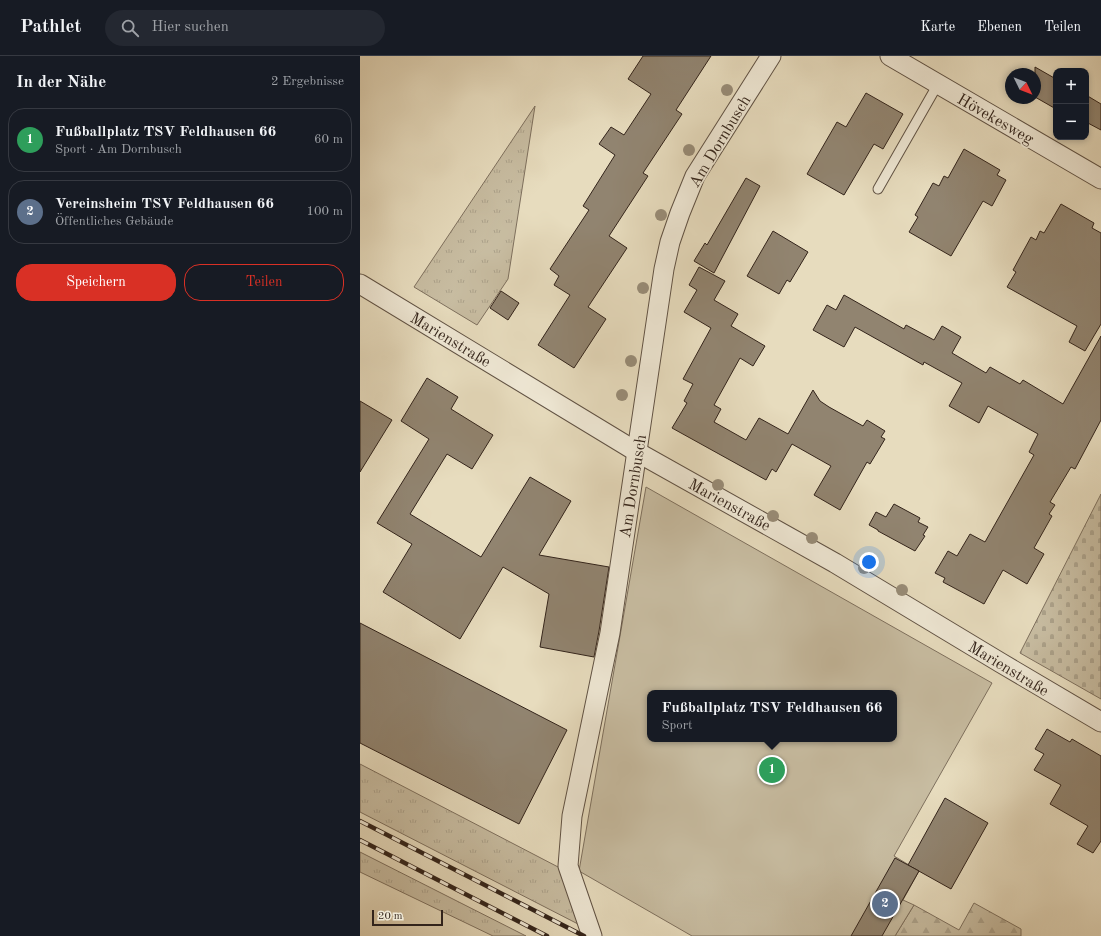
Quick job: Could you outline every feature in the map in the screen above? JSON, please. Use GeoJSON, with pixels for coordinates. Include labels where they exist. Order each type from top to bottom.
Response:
{"type":"FeatureCollection","features":[{"type":"Feature","properties":{"kind":"street","name":"Am Dornbusch"},"geometry":{"type":"LineString","coordinates":[[592,936],[568,866],[572,816],[610,633],[664,269],[670,242],[680,213],[696,176],[771,56]]}},
{"type":"Feature","properties":{"kind":"street","name":"Hövekesweg"},"geometry":{"type":"LineString","coordinates":[[890,56],[1101,180]]}},
{"type":"Feature","properties":{"kind":"street","name":"Marienstraße"},"geometry":{"type":"LineString","coordinates":[[360,284],[638,452],[834,563],[1101,722]]}},
{"type":"Feature","properties":{"kind":"lane"},"geometry":{"type":"LineString","coordinates":[[878,189],[938,84]]}},
{"type":"Feature","properties":{"kind":"green space"},"geometry":{"type":"Polygon","coordinates":[[[535,106],[508,279],[477,325],[414,287],[535,106]]]}},
{"type":"Feature","properties":{"kind":"green space"},"geometry":{"type":"Polygon","coordinates":[[[646,487],[992,683],[894,856],[919,871],[903,900],[914,905],[895,936],[692,936],[579,871],[646,487]]]}},
{"type":"Feature","properties":{"kind":"green space"},"geometry":{"type":"Polygon","coordinates":[[[1101,494],[1101,699],[1020,653],[1101,494]]]}},
{"type":"Feature","properties":{"kind":"green space"},"geometry":{"type":"Polygon","coordinates":[[[360,764],[560,868],[578,924],[360,812],[360,764]]]}},
{"type":"Feature","properties":{"kind":"green space"},"geometry":{"type":"Polygon","coordinates":[[[360,852],[526,936],[493,936],[360,872],[360,852]]]}},
{"type":"Feature","properties":{"kind":"green space"},"geometry":{"type":"Polygon","coordinates":[[[974,903],[1021,929],[1021,936],[895,936],[914,905],[959,930],[974,903]]]}},
{"type":"Feature","properties":{"kind":"building"},"geometry":{"type":"Polygon","coordinates":[[[643,56],[711,56],[676,110],[682,114],[643,173],[648,176],[609,236],[627,248],[588,307],[606,319],[574,368],[538,345],[570,295],[554,285],[559,276],[550,269],[589,210],[583,206],[615,155],[599,144],[611,127],[624,135],[651,94],[628,79],[643,56]]]}},
{"type":"Feature","properties":{"kind":"building"},"geometry":{"type":"Polygon","coordinates":[[[1041,70],[1053,77],[1053,107],[1041,100],[1041,70]]]}},
{"type":"Feature","properties":{"kind":"building"},"geometry":{"type":"Polygon","coordinates":[[[866,93],[903,114],[883,149],[874,144],[844,195],[807,174],[837,122],[846,127],[866,93]]]}},
{"type":"Feature","properties":{"kind":"building"},"geometry":{"type":"Polygon","coordinates":[[[1089,97],[1101,104],[1101,130],[1089,124],[1089,97]]]}},
{"type":"Feature","properties":{"kind":"building"},"geometry":{"type":"Polygon","coordinates":[[[964,149],[1000,170],[997,175],[1006,180],[992,206],[983,201],[951,256],[909,232],[918,217],[915,215],[933,183],[939,186],[944,176],[948,178],[964,149]]]}},
{"type":"Feature","properties":{"kind":"building"},"geometry":{"type":"Polygon","coordinates":[[[746,178],[760,186],[714,273],[694,261],[705,243],[707,245],[746,178]]]}},
{"type":"Feature","properties":{"kind":"building"},"geometry":{"type":"Polygon","coordinates":[[[1061,204],[1094,223],[1092,228],[1101,233],[1101,324],[1085,351],[1069,342],[1077,326],[1007,287],[1016,272],[1013,270],[1031,237],[1036,240],[1040,231],[1044,233],[1061,204]]]}},
{"type":"Feature","properties":{"kind":"building"},"geometry":{"type":"Polygon","coordinates":[[[773,231],[808,252],[790,282],[787,280],[779,294],[747,276],[773,231]]]}},
{"type":"Feature","properties":{"kind":"building"},"geometry":{"type":"Polygon","coordinates":[[[699,267],[725,281],[714,300],[738,314],[731,326],[765,346],[753,366],[740,358],[714,405],[721,409],[714,422],[746,440],[759,418],[788,434],[813,390],[820,401],[829,407],[863,426],[867,420],[885,431],[881,437],[885,439],[870,464],[867,462],[840,510],[814,495],[831,466],[792,444],[776,472],[772,469],[766,480],[672,428],[687,403],[684,401],[693,384],[683,379],[711,328],[684,312],[697,290],[689,285],[699,267]]]}},
{"type":"Feature","properties":{"kind":"building"},"geometry":{"type":"Polygon","coordinates":[[[501,291],[519,303],[508,320],[490,308],[501,291]]]}},
{"type":"Feature","properties":{"kind":"building"},"geometry":{"type":"Polygon","coordinates":[[[844,295],[904,329],[906,325],[934,340],[942,326],[961,337],[952,353],[986,373],[990,367],[1020,384],[1023,380],[1063,404],[1101,336],[1101,420],[1075,469],[1071,467],[1050,502],[1055,505],[1049,514],[1052,516],[1034,548],[1044,554],[1027,584],[1003,570],[984,604],[943,582],[945,578],[935,573],[948,551],[957,556],[970,534],[985,542],[1034,455],[1029,452],[1038,434],[988,406],[979,423],[949,406],[962,383],[924,362],[923,365],[855,327],[844,347],[813,330],[827,305],[836,310],[844,295]]]}},
{"type":"Feature","properties":{"kind":"building"},"geometry":{"type":"Polygon","coordinates":[[[427,378],[458,397],[451,409],[493,435],[472,469],[447,454],[410,514],[481,557],[530,477],[571,501],[539,555],[609,567],[594,657],[540,647],[549,594],[503,567],[460,639],[383,592],[412,544],[377,523],[429,439],[401,421],[427,378]]]}},
{"type":"Feature","properties":{"kind":"building"},"geometry":{"type":"Polygon","coordinates":[[[360,401],[392,420],[360,472],[360,401]]]}},
{"type":"Feature","properties":{"kind":"building"},"geometry":{"type":"Polygon","coordinates":[[[894,504],[920,518],[918,522],[928,527],[923,535],[925,536],[915,551],[869,525],[876,512],[886,517],[894,504]]]}},
{"type":"Feature","properties":{"kind":"building"},"geometry":{"type":"Polygon","coordinates":[[[360,623],[567,730],[519,824],[360,743],[360,623]]]}},
{"type":"Feature","properties":{"kind":"building"},"geometry":{"type":"Polygon","coordinates":[[[1047,729],[1070,742],[1072,739],[1101,756],[1101,841],[1093,853],[1077,844],[1088,826],[1050,804],[1061,785],[1034,770],[1044,754],[1035,749],[1047,729]]]}},
{"type":"Feature","properties":{"kind":"building"},"geometry":{"type":"Polygon","coordinates":[[[945,798],[988,823],[951,889],[908,865],[945,798]]]}},
{"type":"Feature","properties":{"kind":"building"},"geometry":{"type":"Polygon","coordinates":[[[895,858],[919,871],[882,936],[851,936],[895,858]]]}},
{"type":"Feature","properties":{"kind":"railway"},"geometry":{"type":"LineString","coordinates":[[360,821],[584,936]]}},
{"type":"Feature","properties":{"kind":"railway"},"geometry":{"type":"LineString","coordinates":[[360,840],[547,936]]}},
{"type":"Feature","properties":{"kind":"place","name":"Fußballplatz TSV Feldhausen 66"},"geometry":{"type":"Point","coordinates":[772,770]}},
{"type":"Feature","properties":{"kind":"place","name":"Vereinsheim TSV Feldhausen 66"},"geometry":{"type":"Point","coordinates":[885,904]}}]}
